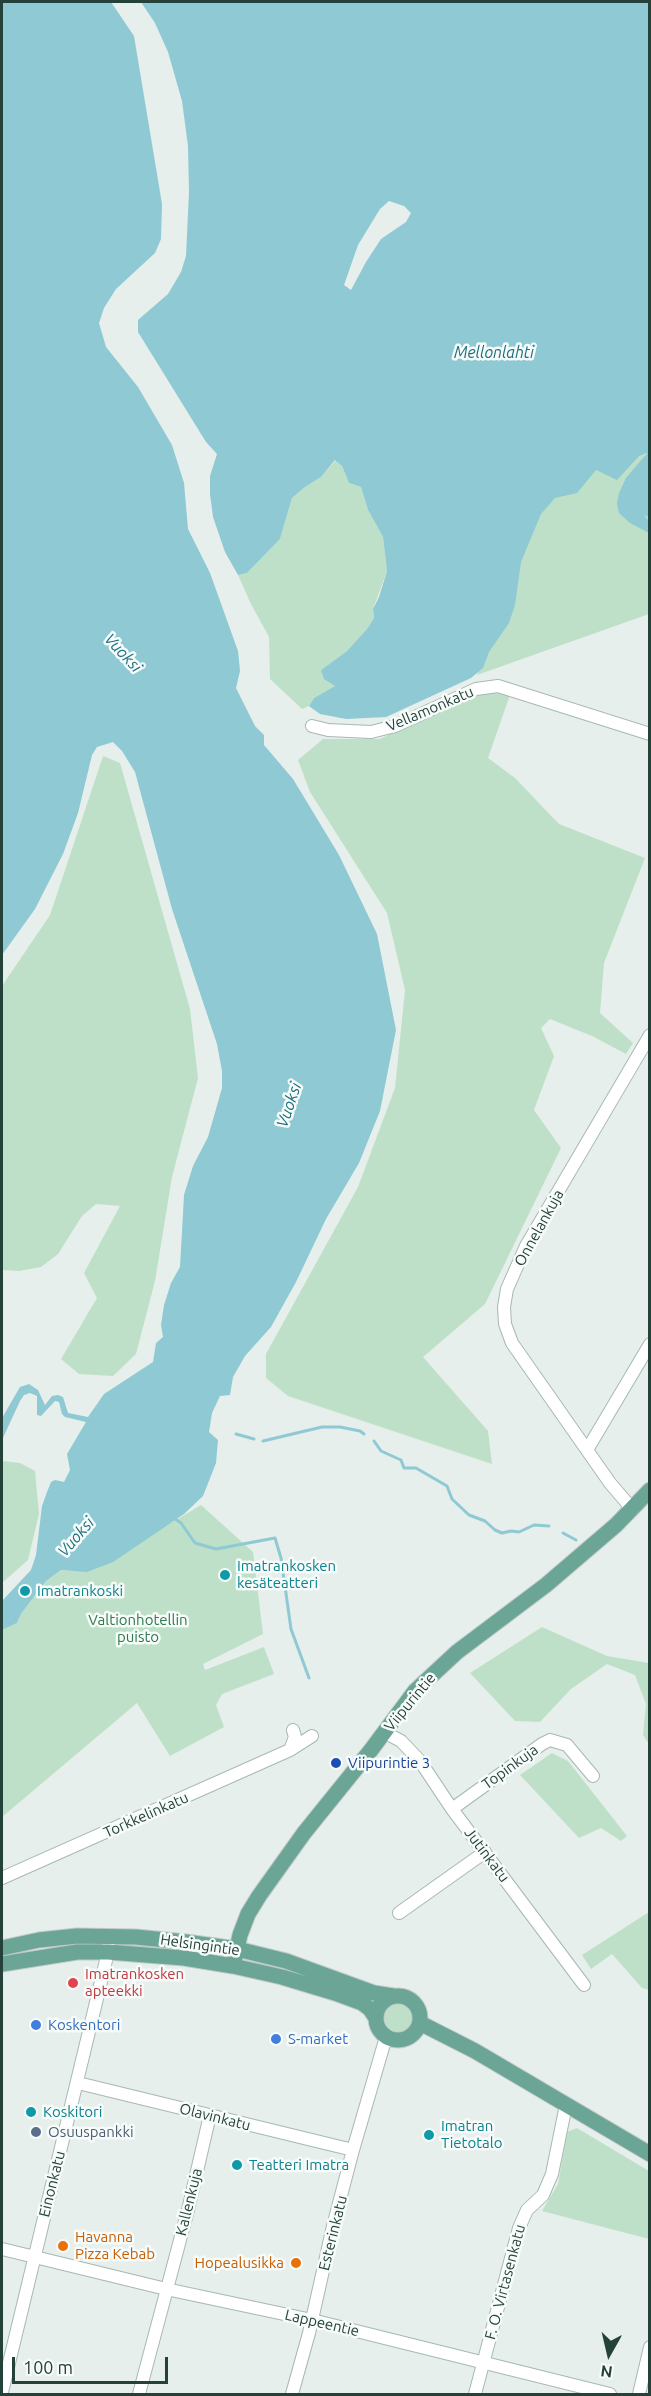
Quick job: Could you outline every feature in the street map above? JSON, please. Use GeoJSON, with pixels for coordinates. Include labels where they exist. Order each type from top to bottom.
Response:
{"type":"FeatureCollection","features":[{"type":"Feature","properties":{"kind":"main road","name":"Viipurintie"},"geometry":{"type":"LineString","coordinates":[[233,1966],[248,1914],[304,1833],[416,1691],[434,1672],[546,1585],[633,1510],[650,1490]]}},
{"type":"Feature","properties":{"kind":"main road","name":"Helsingintie"},"geometry":{"type":"LineString","coordinates":[[2,1948],[39,1940],[109,1935],[237,1949],[286,1961],[363,1990],[393,1996]]}},
{"type":"Feature","properties":{"kind":"main road","name":"Helsingintie"},"geometry":{"type":"LineString","coordinates":[[2,1964],[77,1952],[184,1958],[282,1977],[353,2000],[370,2009],[375,2018]]}},
{"type":"Feature","properties":{"kind":"main road"},"geometry":{"type":"LineString","coordinates":[[400,1995],[412,2000],[419,2010],[420,2023],[415,2032],[407,2038],[396,2040],[386,2037],[377,2027],[375,2018],[379,2006],[393,1996],[400,1995]]}},
{"type":"Feature","properties":{"kind":"main road"},"geometry":{"type":"LineString","coordinates":[[420,2023],[475,2051],[650,2154]]}},
{"type":"Feature","properties":{"kind":"street","name":"Vellamonkatu"},"geometry":{"type":"LineString","coordinates":[[312,726],[328,730],[371,732],[395,726],[476,689],[498,686],[650,734]]}},
{"type":"Feature","properties":{"kind":"street","name":"Onnelankuja"},"geometry":{"type":"LineString","coordinates":[[633,1510],[620,1496],[512,1343],[505,1324],[504,1307],[507,1289],[526,1246],[650,1035]]}},
{"type":"Feature","properties":{"kind":"street"},"geometry":{"type":"LineString","coordinates":[[587,1450],[650,1344]]}},
{"type":"Feature","properties":{"kind":"street"},"geometry":{"type":"LineString","coordinates":[[290,1750],[295,1737],[293,1730]]}},
{"type":"Feature","properties":{"kind":"street","name":"Jutinkatu"},"geometry":{"type":"LineString","coordinates":[[384,1732],[401,1741],[420,1761],[452,1809],[584,1985]]}},
{"type":"Feature","properties":{"kind":"street","name":"Torkkelinkatu"},"geometry":{"type":"LineString","coordinates":[[2,1878],[290,1750],[312,1736]]}},
{"type":"Feature","properties":{"kind":"street","name":"Topinkuja"},"geometry":{"type":"LineString","coordinates":[[452,1809],[550,1740],[567,1745],[593,1776]]}},
{"type":"Feature","properties":{"kind":"street"},"geometry":{"type":"LineString","coordinates":[[399,1913],[485,1852]]}},
{"type":"Feature","properties":{"kind":"street","name":"Einonkatu"},"geometry":{"type":"LineString","coordinates":[[2,2392],[78,2082],[108,1952],[109,1935]]}},
{"type":"Feature","properties":{"kind":"street","name":"Esterinkatu"},"geometry":{"type":"LineString","coordinates":[[292,2394],[353,2150],[386,2037]]}},
{"type":"Feature","properties":{"kind":"street","name":"Olavinkatu"},"geometry":{"type":"LineString","coordinates":[[78,2082],[353,2150]]}},
{"type":"Feature","properties":{"kind":"street","name":"F. O. Virtasenkatu"},"geometry":{"type":"LineString","coordinates":[[475,2394],[519,2228],[527,2210],[543,2195],[549,2181],[566,2105]]}},
{"type":"Feature","properties":{"kind":"street","name":"Kallenkuja"},"geometry":{"type":"LineString","coordinates":[[139,2394],[210,2115]]}},
{"type":"Feature","properties":{"kind":"street","name":"Lappeentie"},"geometry":{"type":"LineString","coordinates":[[2,2249],[166,2289],[312,2320],[610,2394]]}},
{"type":"Feature","properties":{"kind":"street"},"geometry":{"type":"LineString","coordinates":[[639,2394],[650,2347]]}},
{"type":"Feature","properties":{"kind":"green space"},"geometry":{"type":"Polygon","coordinates":[[[649,448],[633,473],[649,492],[649,614],[477,675],[529,517],[600,462],[649,448]]]}},
{"type":"Feature","properties":{"kind":"green space"},"geometry":{"type":"Polygon","coordinates":[[[336,460],[342,466],[349,483],[361,487],[368,510],[383,537],[387,571],[373,609],[374,618],[367,629],[347,651],[321,670],[335,686],[314,698],[309,706],[302,709],[270,679],[269,637],[238,575],[247,573],[280,539],[292,498],[321,477],[336,460]]]}},
{"type":"Feature","properties":{"kind":"green space"},"geometry":{"type":"Polygon","coordinates":[[[479,691],[510,695],[488,758],[515,778],[559,824],[645,858],[604,963],[600,1013],[633,1043],[626,1054],[592,1036],[550,1019],[541,1028],[554,1056],[534,1110],[561,1148],[485,1304],[423,1357],[488,1431],[492,1464],[288,1396],[266,1378],[266,1354],[358,1187],[395,1088],[405,990],[387,913],[310,792],[298,760],[323,739],[380,739],[479,691]]]}},
{"type":"Feature","properties":{"kind":"green space"},"geometry":{"type":"Polygon","coordinates":[[[103,756],[120,763],[190,1009],[198,1078],[172,1177],[155,1281],[136,1354],[113,1376],[79,1374],[61,1359],[97,1298],[84,1273],[120,1206],[96,1204],[82,1216],[58,1254],[41,1267],[19,1271],[2,1270],[2,986],[50,915],[103,756]]]}},
{"type":"Feature","properties":{"kind":"green space"},"geometry":{"type":"Polygon","coordinates":[[[2,1461],[20,1463],[35,1471],[39,1514],[28,1560],[2,1583],[2,1461]]]}},
{"type":"Feature","properties":{"kind":"green space","name":"Valtionhotellin puisto"},"geometry":{"type":"Polygon","coordinates":[[[201,1505],[253,1552],[263,1634],[203,1664],[205,1670],[264,1647],[274,1674],[222,1694],[216,1705],[224,1727],[170,1756],[137,1703],[2,1817],[2,1630],[17,1623],[21,1614],[46,1581],[61,1570],[71,1571],[176,1520],[201,1505]]]}},
{"type":"Feature","properties":{"kind":"green space"},"geometry":{"type":"Polygon","coordinates":[[[542,1627],[607,1656],[649,1663],[649,1744],[643,1735],[646,1704],[635,1675],[607,1664],[571,1689],[540,1722],[515,1721],[470,1673],[542,1627]]]}},
{"type":"Feature","properties":{"kind":"green space"},"geometry":{"type":"Polygon","coordinates":[[[552,1753],[568,1761],[627,1836],[621,1841],[601,1828],[579,1838],[520,1775],[552,1753]]]}},
{"type":"Feature","properties":{"kind":"green space"},"geometry":{"type":"Polygon","coordinates":[[[649,1912],[649,1990],[642,1988],[612,1954],[591,1969],[582,1955],[649,1912]]]}},
{"type":"Feature","properties":{"kind":"green space"},"geometry":{"type":"Polygon","coordinates":[[[399,2002],[410,2006],[414,2017],[410,2028],[399,2032],[388,2028],[384,2017],[388,2006],[399,2002]]]}},
{"type":"Feature","properties":{"kind":"green space"},"geometry":{"type":"Polygon","coordinates":[[[577,2128],[649,2171],[649,2239],[542,2211],[558,2184],[567,2132],[577,2128]]]}},
{"type":"Feature","properties":{"kind":"water","name":"Vuoksi"},"geometry":{"type":"Polygon","coordinates":[[[2,2],[111,2],[134,36],[162,204],[161,239],[155,253],[116,289],[104,308],[99,323],[106,347],[138,387],[172,445],[184,483],[188,529],[210,573],[238,651],[240,671],[236,688],[255,726],[264,735],[264,745],[293,779],[339,855],[377,934],[396,1030],[380,1111],[359,1163],[326,1219],[296,1282],[271,1327],[245,1356],[233,1377],[230,1395],[220,1396],[212,1413],[209,1432],[218,1440],[216,1463],[203,1496],[184,1514],[113,1562],[87,1572],[61,1570],[46,1581],[21,1614],[17,1623],[2,1630],[2,1601],[31,1570],[36,1555],[42,1506],[47,1492],[51,1482],[55,1480],[64,1482],[70,1470],[67,1454],[86,1422],[65,1417],[59,1402],[55,1401],[41,1416],[37,1415],[37,1396],[30,1393],[24,1395],[20,1401],[2,1440],[2,1418],[20,1387],[29,1384],[38,1390],[45,1405],[52,1396],[58,1395],[63,1397],[68,1413],[88,1417],[104,1394],[153,1362],[156,1343],[163,1337],[161,1325],[164,1305],[171,1283],[180,1267],[184,1195],[193,1166],[208,1137],[222,1088],[222,1071],[217,1044],[172,909],[135,772],[122,751],[113,742],[97,747],[92,755],[78,813],[63,854],[35,909],[2,955],[2,2]]]}},
{"type":"Feature","properties":{"kind":"water","name":"Mellonlahti"},"geometry":{"type":"Polygon","coordinates":[[[141,2],[649,2],[649,517],[644,515],[649,521],[649,533],[630,523],[619,513],[617,504],[626,478],[647,453],[639,456],[617,480],[596,470],[577,493],[555,498],[541,514],[521,562],[515,605],[509,623],[489,652],[483,668],[471,678],[386,717],[346,719],[320,714],[309,706],[314,698],[335,686],[324,679],[321,670],[347,651],[367,629],[374,618],[373,609],[387,571],[383,537],[368,510],[361,487],[349,483],[342,466],[335,460],[321,477],[292,498],[280,539],[247,573],[238,575],[225,552],[213,517],[210,476],[217,454],[206,442],[138,332],[138,320],[168,294],[181,272],[186,256],[189,192],[188,146],[182,101],[168,52],[155,23],[141,2]],[[389,201],[380,209],[358,245],[344,285],[351,290],[381,239],[406,222],[411,213],[404,206],[389,201]]]}},
{"type":"Feature","properties":{"kind":"waterway"},"geometry":{"type":"LineString","coordinates":[[263,1441],[322,1427],[340,1427],[364,1434]]}},
{"type":"Feature","properties":{"kind":"waterway"},"geometry":{"type":"LineString","coordinates":[[236,1434],[254,1439]]}},
{"type":"Feature","properties":{"kind":"waterway"},"geometry":{"type":"LineString","coordinates":[[374,1441],[381,1451],[401,1460],[404,1468],[416,1468],[447,1486],[452,1499],[469,1515],[485,1521],[495,1530],[502,1533],[519,1532],[534,1525],[549,1526]]}},
{"type":"Feature","properties":{"kind":"waterway"},"geometry":{"type":"LineString","coordinates":[[175,1519],[181,1523],[195,1543],[216,1549],[275,1538],[281,1558],[291,1629],[309,1678]]}},
{"type":"Feature","properties":{"kind":"waterway"},"geometry":{"type":"LineString","coordinates":[[563,1533],[576,1540]]}},
{"type":"Feature","properties":{"kind":"place","name":"Imatrankosken kesäteatteri"},"geometry":{"type":"Point","coordinates":[225,1575]}},
{"type":"Feature","properties":{"kind":"place","name":"Imatrankoski"},"geometry":{"type":"Point","coordinates":[25,1591]}},
{"type":"Feature","properties":{"kind":"place","name":"Viipurintie 3"},"geometry":{"type":"Point","coordinates":[336,1763]}},
{"type":"Feature","properties":{"kind":"place","name":"Imatrankosken apteekki"},"geometry":{"type":"Point","coordinates":[73,1983]}},
{"type":"Feature","properties":{"kind":"place","name":"Koskentori"},"geometry":{"type":"Point","coordinates":[36,2025]}},
{"type":"Feature","properties":{"kind":"place","name":"S-market"},"geometry":{"type":"Point","coordinates":[276,2039]}},
{"type":"Feature","properties":{"kind":"place","name":"Koskitori"},"geometry":{"type":"Point","coordinates":[31,2112]}},
{"type":"Feature","properties":{"kind":"place","name":"Osuuspankki"},"geometry":{"type":"Point","coordinates":[36,2132]}},
{"type":"Feature","properties":{"kind":"place","name":"Imatran Tietotalo"},"geometry":{"type":"Point","coordinates":[429,2135]}},
{"type":"Feature","properties":{"kind":"place","name":"Teatteri Imatra"},"geometry":{"type":"Point","coordinates":[237,2165]}},
{"type":"Feature","properties":{"kind":"place","name":"Havanna Pizza Kebab"},"geometry":{"type":"Point","coordinates":[63,2246]}},
{"type":"Feature","properties":{"kind":"place","name":"Hopealusikka"},"geometry":{"type":"Point","coordinates":[296,2263]}}]}
